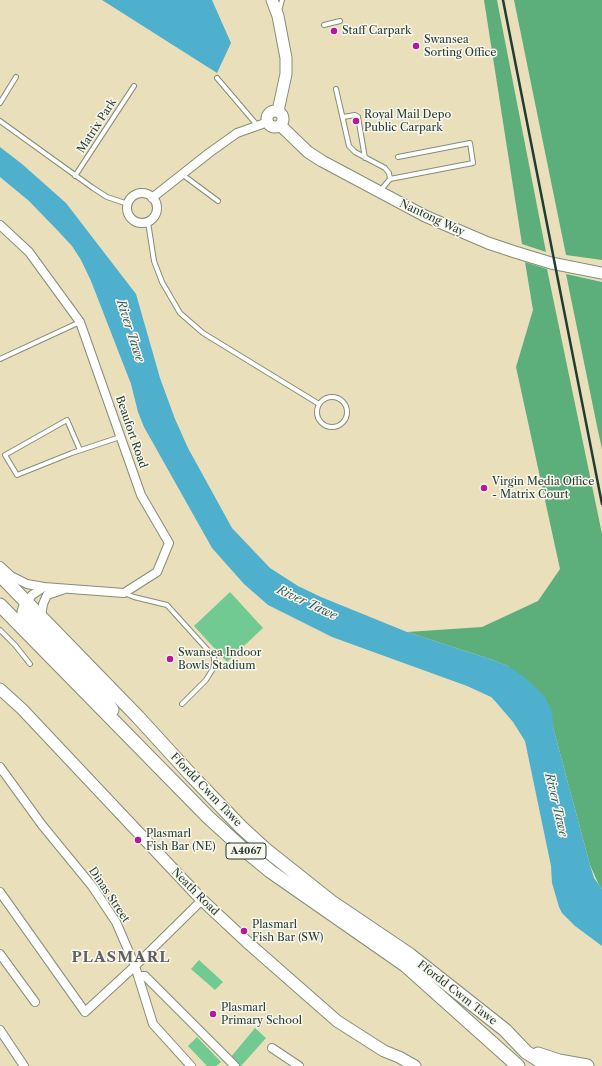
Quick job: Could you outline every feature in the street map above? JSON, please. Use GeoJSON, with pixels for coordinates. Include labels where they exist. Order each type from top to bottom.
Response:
{"type":"FeatureCollection","features":[{"type":"Feature","properties":{"kind":"main road"},"geometry":{"type":"LineString","coordinates":[[272,0],[278,16],[286,58],[286,74],[278,111]]}},
{"type":"Feature","properties":{"kind":"main road"},"geometry":{"type":"LineString","coordinates":[[268,122],[267,118],[269,114],[273,111],[278,111]]}},
{"type":"Feature","properties":{"kind":"main road"},"geometry":{"type":"LineString","coordinates":[[278,111],[283,116],[280,125]]}},
{"type":"Feature","properties":{"kind":"main road","name":"Nantong Way"},"geometry":{"type":"LineString","coordinates":[[268,122],[275,127],[280,125],[313,155],[425,216],[488,243],[551,263],[602,273]]}},
{"type":"Feature","properties":{"kind":"main road","name":"Ffordd Cwm Tawe"},"geometry":{"type":"LineString","coordinates":[[0,575],[133,711],[210,795],[265,850],[332,903],[410,955],[505,1030],[526,1052],[548,1066]]}},
{"type":"Feature","properties":{"kind":"main road"},"geometry":{"type":"LineString","coordinates":[[27,602],[24,612],[27,619],[100,693],[137,746]]}},
{"type":"Feature","properties":{"kind":"main road","name":"Ffordd Cwm Tawe"},"geometry":{"type":"LineString","coordinates":[[0,605],[137,746],[208,817],[242,848],[276,875],[405,965],[518,1066]]}},
{"type":"Feature","properties":{"kind":"main road","name":"Neath Road"},"geometry":{"type":"LineString","coordinates":[[0,689],[22,710],[202,900],[337,1021],[384,1051],[415,1066]]}},
{"type":"Feature","properties":{"kind":"main road"},"geometry":{"type":"LineString","coordinates":[[505,1030],[532,1051],[540,1055],[559,1061],[587,1066]]}},
{"type":"Feature","properties":{"kind":"street"},"geometry":{"type":"LineString","coordinates":[[152,198],[237,133],[268,122]]}},
{"type":"Feature","properties":{"kind":"street"},"geometry":{"type":"LineString","coordinates":[[138,194],[146,194],[155,202],[156,211],[148,222],[140,223],[130,218],[127,211],[128,204],[132,197],[138,194]]}},
{"type":"Feature","properties":{"kind":"street","name":"Beaufort Road"},"geometry":{"type":"LineString","coordinates":[[0,225],[29,252],[80,322],[141,495],[169,543],[157,572],[124,593]]}},
{"type":"Feature","properties":{"kind":"street"},"geometry":{"type":"LineString","coordinates":[[0,566],[11,576],[27,584],[44,587],[124,593]]}},
{"type":"Feature","properties":{"kind":"street"},"geometry":{"type":"LineString","coordinates":[[27,602],[32,595],[44,587]]}},
{"type":"Feature","properties":{"kind":"street"},"geometry":{"type":"LineString","coordinates":[[41,617],[43,604],[47,595],[65,588]]}},
{"type":"Feature","properties":{"kind":"street","name":"Dinas Street"},"geometry":{"type":"LineString","coordinates":[[0,767],[42,825],[92,886],[116,922],[136,966],[153,1024],[191,1066]]}},
{"type":"Feature","properties":{"kind":"street"},"geometry":{"type":"LineString","coordinates":[[0,892],[85,1012],[136,966],[202,900]]}},
{"type":"Feature","properties":{"kind":"street"},"geometry":{"type":"LineString","coordinates":[[0,954],[35,1002]]}},
{"type":"Feature","properties":{"kind":"street"},"geometry":{"type":"LineString","coordinates":[[138,976],[145,976],[235,1066]]}},
{"type":"Feature","properties":{"kind":"street"},"geometry":{"type":"LineString","coordinates":[[0,1030],[24,1066]]}},
{"type":"Feature","properties":{"kind":"street"},"geometry":{"type":"LineString","coordinates":[[272,1048],[299,1066]]}},
{"type":"Feature","properties":{"kind":"lane"},"geometry":{"type":"LineString","coordinates":[[278,16],[282,0]]}},
{"type":"Feature","properties":{"kind":"lane"},"geometry":{"type":"LineString","coordinates":[[324,25],[340,21]]}},
{"type":"Feature","properties":{"kind":"lane"},"geometry":{"type":"LineString","coordinates":[[0,103],[16,78]]}},
{"type":"Feature","properties":{"kind":"lane"},"geometry":{"type":"LineString","coordinates":[[216,78],[257,125]]}},
{"type":"Feature","properties":{"kind":"lane","name":"Matrix Park"},"geometry":{"type":"LineString","coordinates":[[75,176],[134,86]]}},
{"type":"Feature","properties":{"kind":"lane"},"geometry":{"type":"LineString","coordinates":[[336,89],[349,146],[355,152],[385,168],[389,173],[390,179]]}},
{"type":"Feature","properties":{"kind":"lane"},"geometry":{"type":"LineString","coordinates":[[343,117],[355,115],[358,117],[365,158]]}},
{"type":"Feature","properties":{"kind":"lane"},"geometry":{"type":"LineString","coordinates":[[0,121],[75,176],[107,197],[128,204]]}},
{"type":"Feature","properties":{"kind":"lane"},"geometry":{"type":"LineString","coordinates":[[379,192],[390,179],[473,163],[470,144],[398,157]]}},
{"type":"Feature","properties":{"kind":"lane"},"geometry":{"type":"LineString","coordinates":[[183,174],[218,201]]}},
{"type":"Feature","properties":{"kind":"lane"},"geometry":{"type":"LineString","coordinates":[[148,222],[154,261],[170,298],[180,313],[203,333],[319,404]]}},
{"type":"Feature","properties":{"kind":"lane"},"geometry":{"type":"LineString","coordinates":[[0,359],[80,322]]}},
{"type":"Feature","properties":{"kind":"lane"},"geometry":{"type":"LineString","coordinates":[[329,397],[342,400],[346,408],[345,418],[337,425],[327,426],[323,423],[318,414],[319,404],[329,397]]}},
{"type":"Feature","properties":{"kind":"lane"},"geometry":{"type":"LineString","coordinates":[[80,450],[68,420],[5,455],[17,475],[80,450],[121,437]]}},
{"type":"Feature","properties":{"kind":"lane"},"geometry":{"type":"LineString","coordinates":[[124,593],[167,606],[214,657],[214,667],[206,680],[182,704]]}},
{"type":"Feature","properties":{"kind":"lane"},"geometry":{"type":"LineString","coordinates":[[0,630],[15,645],[30,664]]}},
{"type":"Feature","properties":{"kind":"green space"},"geometry":{"type":"Polygon","coordinates":[[[484,0],[497,0],[546,252],[522,244],[484,0]]]}},
{"type":"Feature","properties":{"kind":"green space"},"geometry":{"type":"Polygon","coordinates":[[[514,0],[602,0],[602,260],[566,255],[514,0]]]}},
{"type":"Feature","properties":{"kind":"green space"},"geometry":{"type":"Polygon","coordinates":[[[525,262],[547,269],[602,534],[602,889],[590,865],[553,727],[508,666],[407,632],[482,627],[538,601],[560,569],[516,367],[533,310],[525,262]]]}},
{"type":"Feature","properties":{"kind":"green space"},"geometry":{"type":"Polygon","coordinates":[[[566,274],[602,282],[602,449],[598,431],[566,274]]]}},
{"type":"Feature","properties":{"kind":"green space"},"geometry":{"type":"Polygon","coordinates":[[[230,592],[263,628],[227,662],[194,626],[230,592]]]}},
{"type":"Feature","properties":{"kind":"green space"},"geometry":{"type":"Polygon","coordinates":[[[199,960],[223,982],[215,990],[191,969],[199,960]]]}},
{"type":"Feature","properties":{"kind":"green space"},"geometry":{"type":"Polygon","coordinates":[[[255,1028],[266,1038],[241,1066],[238,1066],[230,1058],[255,1028]]]}},
{"type":"Feature","properties":{"kind":"green space"},"geometry":{"type":"Polygon","coordinates":[[[197,1037],[221,1062],[216,1066],[207,1066],[188,1046],[197,1037]]]}},
{"type":"Feature","properties":{"kind":"water"},"geometry":{"type":"Polygon","coordinates":[[[102,0],[212,0],[231,43],[217,73],[102,0]]]}},
{"type":"Feature","properties":{"kind":"water","name":"River Tawe"},"geometry":{"type":"Polygon","coordinates":[[[0,147],[22,164],[66,203],[136,294],[160,378],[175,419],[188,448],[232,528],[270,568],[298,586],[321,597],[407,632],[508,666],[527,679],[544,696],[552,711],[553,727],[590,865],[594,878],[602,889],[602,946],[575,926],[562,913],[559,907],[552,883],[551,866],[525,741],[513,722],[495,701],[491,697],[467,686],[332,637],[268,605],[244,584],[212,548],[144,427],[138,412],[131,384],[91,281],[81,260],[72,246],[29,201],[0,177],[0,147]]]}},
{"type":"Feature","properties":{"kind":"railway"},"geometry":{"type":"LineString","coordinates":[[503,0],[602,504]]}},
{"type":"Feature","properties":{"kind":"place","name":"Staff Carpark"},"geometry":{"type":"Point","coordinates":[334,31]}},
{"type":"Feature","properties":{"kind":"place","name":"Swansea Sorting Office"},"geometry":{"type":"Point","coordinates":[416,46]}},
{"type":"Feature","properties":{"kind":"place","name":"Royal Mail Depo Public Carpark"},"geometry":{"type":"Point","coordinates":[356,121]}},
{"type":"Feature","properties":{"kind":"place","name":"Virgin Media Office - Matrix Court"},"geometry":{"type":"Point","coordinates":[484,488]}},
{"type":"Feature","properties":{"kind":"place","name":"Swansea Indoor Bowls Stadium"},"geometry":{"type":"Point","coordinates":[170,659]}},
{"type":"Feature","properties":{"kind":"place","name":"Plasmarl Fish Bar (NE)"},"geometry":{"type":"Point","coordinates":[138,840]}},
{"type":"Feature","properties":{"kind":"place","name":"Plasmarl Fish Bar (SW)"},"geometry":{"type":"Point","coordinates":[244,931]}},
{"type":"Feature","properties":{"kind":"place","name":"Plasmarl Primary School"},"geometry":{"type":"Point","coordinates":[213,1014]}},
{"type":"Feature","properties":{"kind":"district","name":"PLASMARL"},"geometry":{"type":"Point","coordinates":[121,958]}}]}
